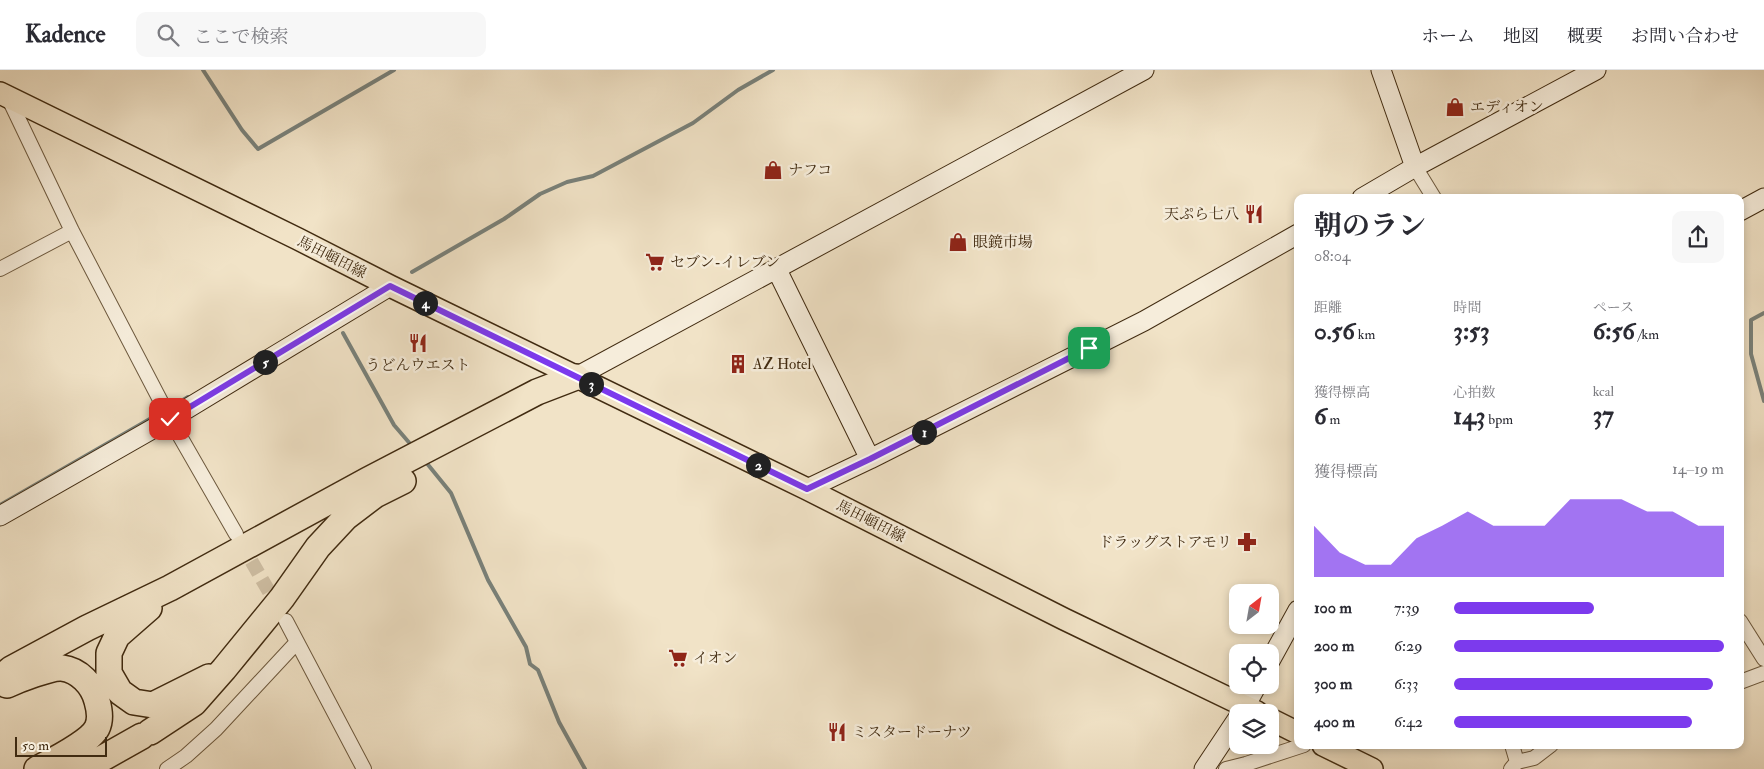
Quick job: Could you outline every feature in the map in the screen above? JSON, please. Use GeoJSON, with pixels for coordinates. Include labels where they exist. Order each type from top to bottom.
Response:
{"type":"FeatureCollection","features":[{"type":"Feature","properties":{"kind":"highway"},"geometry":{"type":"LineString","coordinates":[[0,679],[11,669],[86,628],[170,588],[393,467],[537,392],[576,377]]}},
{"type":"Feature","properties":{"kind":"highway"},"geometry":{"type":"LineString","coordinates":[[60,769],[96,762],[146,734],[194,703],[282,598],[318,547],[346,517],[375,495],[550,402],[576,377]]}},
{"type":"Feature","properties":{"kind":"highway"},"geometry":{"type":"LineString","coordinates":[[170,588],[117,636],[108,653],[109,673],[120,692],[134,702],[154,705],[224,669]]}},
{"type":"Feature","properties":{"kind":"highway"},"geometry":{"type":"LineString","coordinates":[[0,688],[24,677],[62,668],[81,676],[94,692],[99,710],[98,727],[81,744],[37,769]]}},
{"type":"Feature","properties":{"kind":"main road","name":"馬田頓田線"},"geometry":{"type":"LineString","coordinates":[[4,95],[807,489],[1229,705]]}},
{"type":"Feature","properties":{"kind":"main road"},"geometry":{"type":"LineString","coordinates":[[1279,724],[1294,731]]}},
{"type":"Feature","properties":{"kind":"main road"},"geometry":{"type":"LineString","coordinates":[[1335,749],[1372,769]]}},
{"type":"Feature","properties":{"kind":"street"},"geometry":{"type":"LineString","coordinates":[[576,377],[1144,70]]}},
{"type":"Feature","properties":{"kind":"street"},"geometry":{"type":"LineString","coordinates":[[1381,70],[1415,167],[1432,194]]}},
{"type":"Feature","properties":{"kind":"street"},"geometry":{"type":"LineString","coordinates":[[1369,194],[1415,167],[1596,70]]}},
{"type":"Feature","properties":{"kind":"street"},"geometry":{"type":"LineString","coordinates":[[4,95],[170,419],[236,534]]}},
{"type":"Feature","properties":{"kind":"street"},"geometry":{"type":"LineString","coordinates":[[1744,209],[1764,198]]}},
{"type":"Feature","properties":{"kind":"street"},"geometry":{"type":"LineString","coordinates":[[0,269],[72,231]]}},
{"type":"Feature","properties":{"kind":"street"},"geometry":{"type":"LineString","coordinates":[[807,489],[1144,321],[1294,236]]}},
{"type":"Feature","properties":{"kind":"street"},"geometry":{"type":"LineString","coordinates":[[776,268],[870,459]]}},
{"type":"Feature","properties":{"kind":"street"},"geometry":{"type":"LineString","coordinates":[[0,516],[170,419],[390,286]]}},
{"type":"Feature","properties":{"kind":"street"},"geometry":{"type":"LineString","coordinates":[[1279,645],[1294,617]]}},
{"type":"Feature","properties":{"kind":"street"},"geometry":{"type":"LineString","coordinates":[[286,621],[364,769]]}},
{"type":"Feature","properties":{"kind":"street"},"geometry":{"type":"LineString","coordinates":[[1744,627],[1764,659]]}},
{"type":"Feature","properties":{"kind":"street"},"geometry":{"type":"LineString","coordinates":[[167,769],[186,756],[216,729],[297,642]]}},
{"type":"Feature","properties":{"kind":"street"},"geometry":{"type":"LineString","coordinates":[[1744,681],[1764,674]]}},
{"type":"Feature","properties":{"kind":"street"},"geometry":{"type":"LineString","coordinates":[[1204,769],[1229,735]]}},
{"type":"Feature","properties":{"kind":"street"},"geometry":{"type":"LineString","coordinates":[[1226,769],[1294,748]]}},
{"type":"Feature","properties":{"kind":"street"},"geometry":{"type":"LineString","coordinates":[[1512,749],[1514,766],[1534,758],[1545,749]]}},
{"type":"Feature","properties":{"kind":"waterway"},"geometry":{"type":"LineString","coordinates":[[203,70],[242,130],[258,149],[394,70]]}},
{"type":"Feature","properties":{"kind":"waterway"},"geometry":{"type":"LineString","coordinates":[[412,272],[504,219],[540,194],[567,182],[593,176],[693,123],[738,90],[773,70]]}},
{"type":"Feature","properties":{"kind":"waterway"},"geometry":{"type":"LineString","coordinates":[[1764,313],[1751,320],[1751,354],[1764,401]]}},
{"type":"Feature","properties":{"kind":"waterway"},"geometry":{"type":"LineString","coordinates":[[343,333],[394,425],[412,446]]}},
{"type":"Feature","properties":{"kind":"waterway"},"geometry":{"type":"LineString","coordinates":[[168,409],[188,397]]}},
{"type":"Feature","properties":{"kind":"waterway"},"geometry":{"type":"LineString","coordinates":[[0,505],[162,412]]}},
{"type":"Feature","properties":{"kind":"waterway"},"geometry":{"type":"LineString","coordinates":[[425,461],[451,493],[488,580],[526,647],[530,664],[538,670],[559,722],[585,769]]}},
{"type":"Feature","properties":{"kind":"tunnel"},"geometry":{"type":"LineString","coordinates":[[241,543],[279,609]]}},
{"type":"Feature","properties":{"kind":"place","name":"エディオン"},"geometry":{"type":"Point","coordinates":[1455,107]}},
{"type":"Feature","properties":{"kind":"place","name":"ナフコ"},"geometry":{"type":"Point","coordinates":[773,170]}},
{"type":"Feature","properties":{"kind":"place","name":"天ぷら七八"},"geometry":{"type":"Point","coordinates":[1254,214]}},
{"type":"Feature","properties":{"kind":"place","name":"眼鏡市場"},"geometry":{"type":"Point","coordinates":[958,242]}},
{"type":"Feature","properties":{"kind":"place","name":"セブン-イレブン"},"geometry":{"type":"Point","coordinates":[655,262]}},
{"type":"Feature","properties":{"kind":"place","name":"うどんウエスト"},"geometry":{"type":"Point","coordinates":[418,343]}},
{"type":"Feature","properties":{"kind":"place","name":"AZ Hotel"},"geometry":{"type":"Point","coordinates":[738,364]}},
{"type":"Feature","properties":{"kind":"place","name":"ドラッグストアモリ"},"geometry":{"type":"Point","coordinates":[1247,542]}},
{"type":"Feature","properties":{"kind":"place","name":"イオン"},"geometry":{"type":"Point","coordinates":[678,658]}},
{"type":"Feature","properties":{"kind":"place","name":"ミスタードーナツ"},"geometry":{"type":"Point","coordinates":[837,732]}},
{"type":"Feature","properties":{"kind":"route"},"geometry":{"type":"LineString","coordinates":[[170,419],[390,286],[807,489],[1089,348]]}}]}
